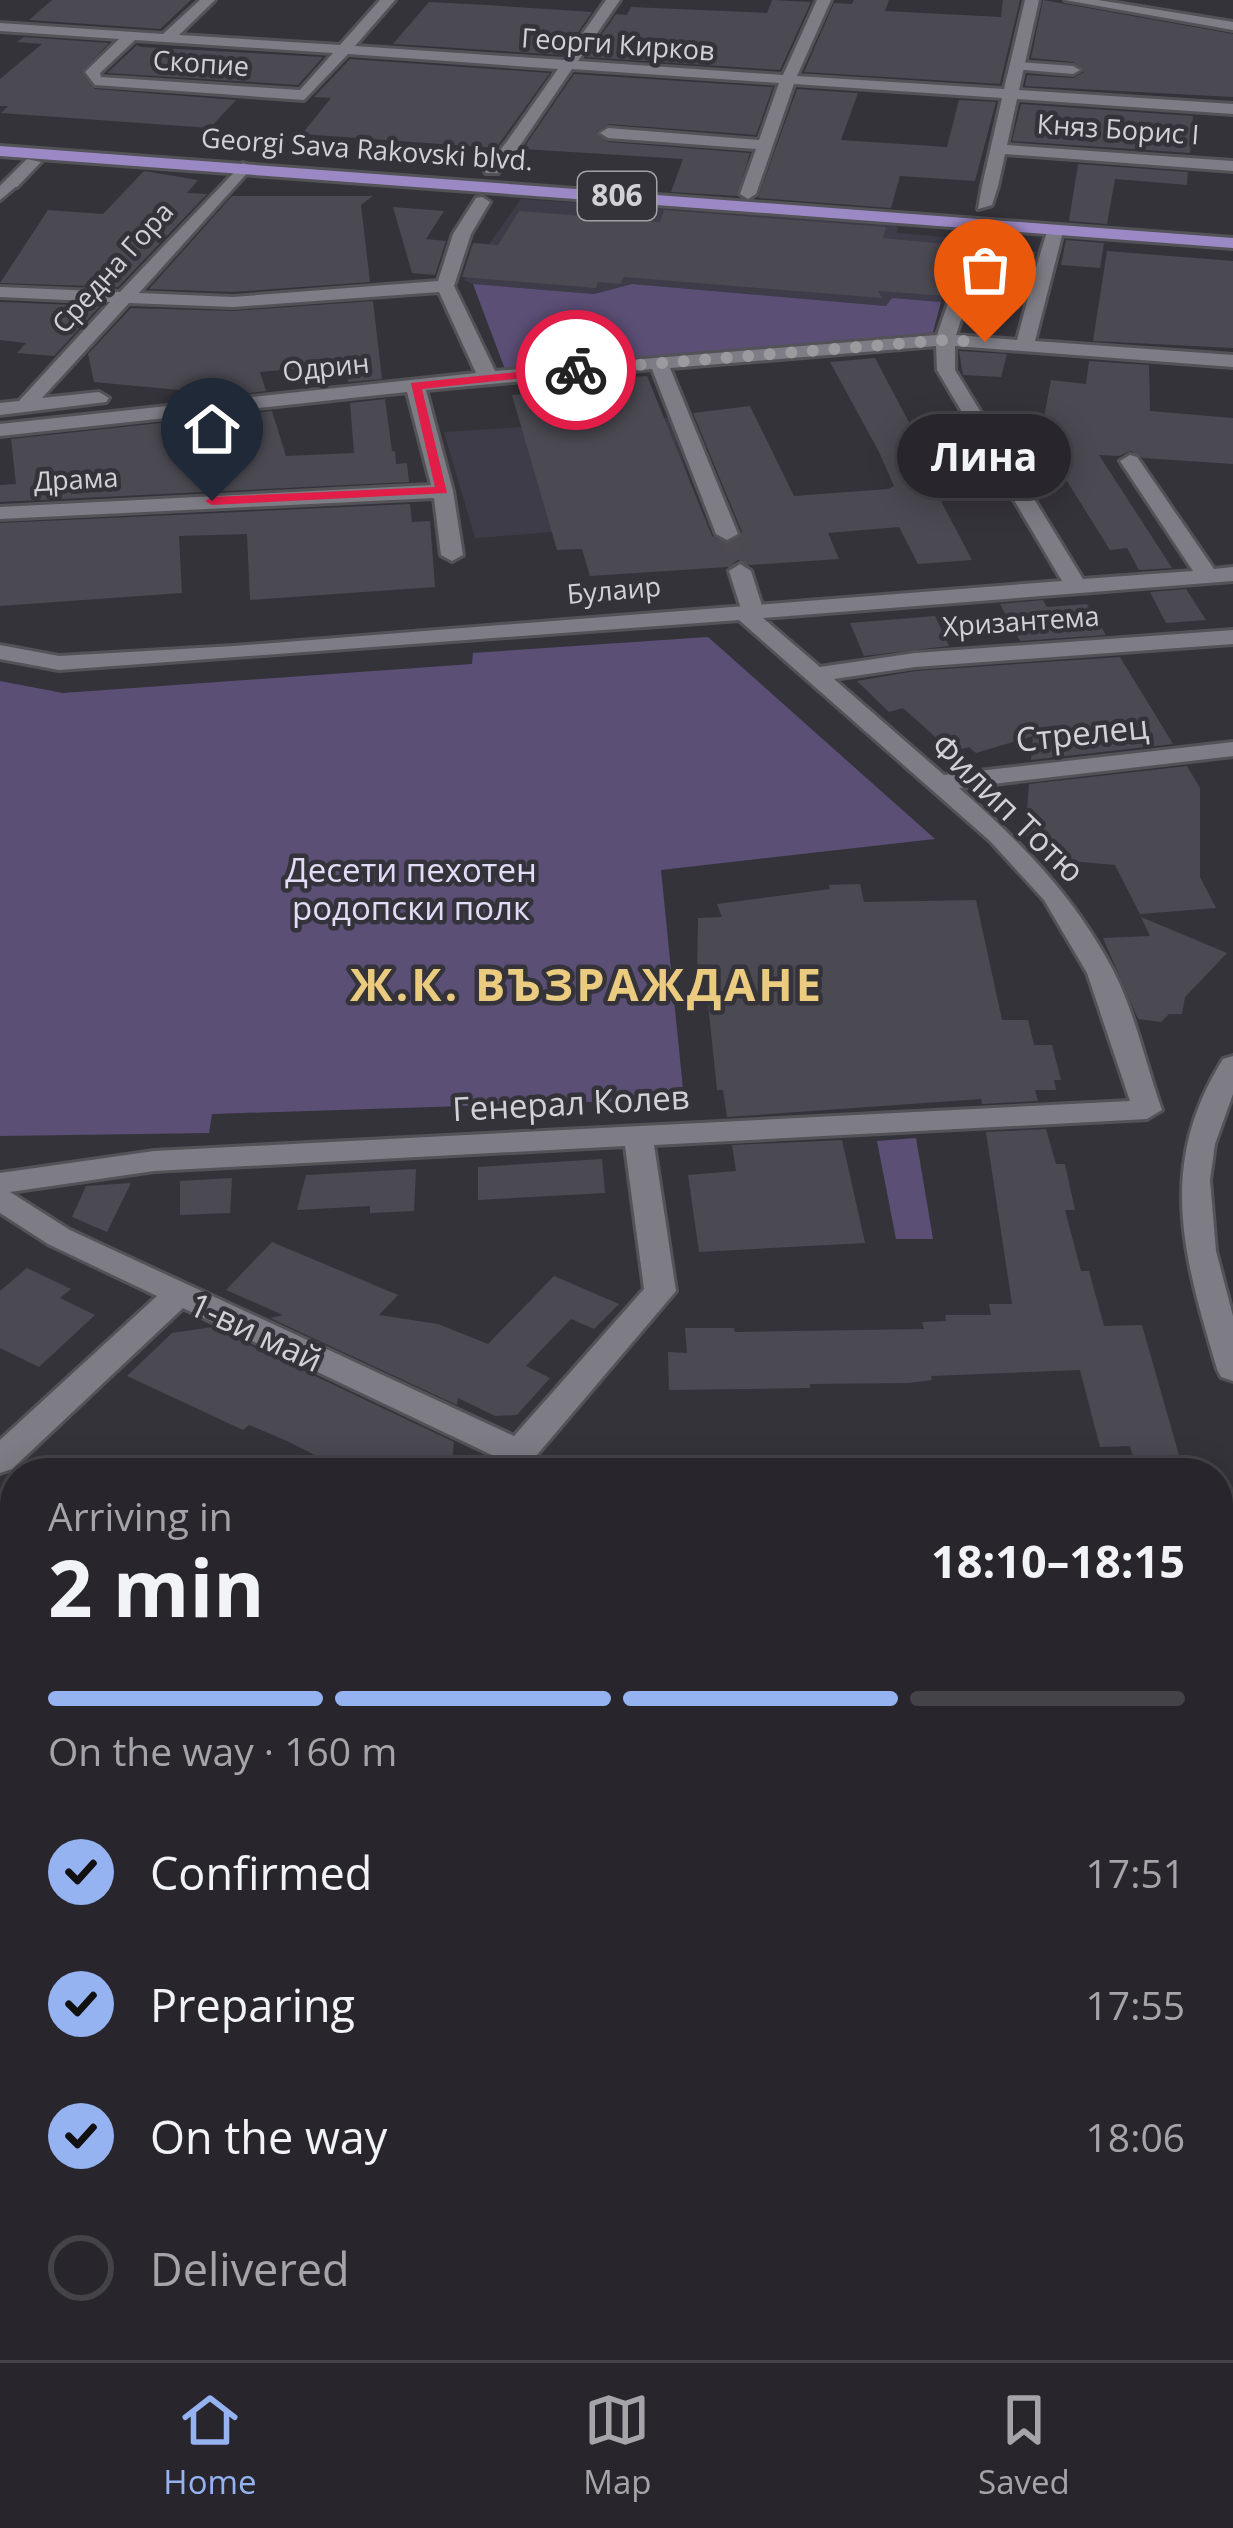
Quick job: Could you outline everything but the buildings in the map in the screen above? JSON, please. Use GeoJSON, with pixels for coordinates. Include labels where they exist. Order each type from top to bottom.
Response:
{"type":"FeatureCollection","features":[{"type":"Feature","properties":{"kind":"main road","name":"Georgi Sava Rakovski blvd."},"geometry":{"type":"LineString","coordinates":[[0,146],[1233,231]]}},
{"type":"Feature","properties":{"kind":"main road","name":"Georgi Sava Rakovski blvd."},"geometry":{"type":"LineString","coordinates":[[0,146],[1233,243]]}},
{"type":"Feature","properties":{"kind":"street"},"geometry":{"type":"LineString","coordinates":[[167,38],[208,0]]}},
{"type":"Feature","properties":{"kind":"street"},"geometry":{"type":"LineString","coordinates":[[344,51],[388,0]]}},
{"type":"Feature","properties":{"kind":"street"},"geometry":{"type":"LineString","coordinates":[[492,170],[613,0]]}},
{"type":"Feature","properties":{"kind":"street"},"geometry":{"type":"LineString","coordinates":[[748,194],[788,80],[824,0]]}},
{"type":"Feature","properties":{"kind":"street"},"geometry":{"type":"LineString","coordinates":[[984,205],[1032,0]]}},
{"type":"Feature","properties":{"kind":"street"},"geometry":{"type":"LineString","coordinates":[[1072,0],[1233,26]]}},
{"type":"Feature","properties":{"kind":"street","name":"Георги Кирков"},"geometry":{"type":"LineString","coordinates":[[0,27],[1233,109]]}},
{"type":"Feature","properties":{"kind":"street","name":"Скопие"},"geometry":{"type":"LineString","coordinates":[[131,36],[92,72],[95,81],[304,94],[344,51]]}},
{"type":"Feature","properties":{"kind":"street"},"geometry":{"type":"LineString","coordinates":[[214,57],[230,43]]}},
{"type":"Feature","properties":{"kind":"street"},"geometry":{"type":"LineString","coordinates":[[1018,66],[1073,70]]}},
{"type":"Feature","properties":{"kind":"street"},"geometry":{"type":"LineString","coordinates":[[182,87],[198,72]]}},
{"type":"Feature","properties":{"kind":"street"},"geometry":{"type":"LineString","coordinates":[[608,133],[767,145]]}},
{"type":"Feature","properties":{"kind":"street","name":"Княз Борис I"},"geometry":{"type":"LineString","coordinates":[[999,149],[1233,166]]}},
{"type":"Feature","properties":{"kind":"street"},"geometry":{"type":"LineString","coordinates":[[5,189],[33,162]]}},
{"type":"Feature","properties":{"kind":"street","name":"Средна Гора"},"geometry":{"type":"LineString","coordinates":[[25,406],[243,168]]}},
{"type":"Feature","properties":{"kind":"street"},"geometry":{"type":"LineString","coordinates":[[485,197],[462,234],[445,286],[485,369]]}},
{"type":"Feature","properties":{"kind":"street"},"geometry":{"type":"LineString","coordinates":[[983,226],[945,340],[946,370],[1076,586]]}},
{"type":"Feature","properties":{"kind":"street"},"geometry":{"type":"LineString","coordinates":[[1025,344],[1054,232]]}},
{"type":"Feature","properties":{"kind":"street"},"geometry":{"type":"LineString","coordinates":[[0,292],[233,302],[445,286]]}},
{"type":"Feature","properties":{"kind":"street","name":"Одрин"},"geometry":{"type":"LineString","coordinates":[[0,409],[485,369],[659,363],[945,340],[1233,361]]}},
{"type":"Feature","properties":{"kind":"street"},"geometry":{"type":"LineString","coordinates":[[659,363],[727,534]]}},
{"type":"Feature","properties":{"kind":"street","name":"Одрин"},"geometry":{"type":"LineString","coordinates":[[0,430],[415,386],[485,369]]}},
{"type":"Feature","properties":{"kind":"street"},"geometry":{"type":"LineString","coordinates":[[415,386],[442,490],[452,554]]}},
{"type":"Feature","properties":{"kind":"street"},"geometry":{"type":"LineString","coordinates":[[1130,461],[1208,576]]}},
{"type":"Feature","properties":{"kind":"street","name":"Драма"},"geometry":{"type":"LineString","coordinates":[[0,512],[442,490]]}},
{"type":"Feature","properties":{"kind":"street"},"geometry":{"type":"LineString","coordinates":[[740,571],[746,610]]}},
{"type":"Feature","properties":{"kind":"street","name":"Булаир"},"geometry":{"type":"LineString","coordinates":[[0,652],[59,663],[81,662],[1233,574]]}},
{"type":"Feature","properties":{"kind":"street","name":"Филип Тотю"},"geometry":{"type":"LineString","coordinates":[[746,610],[999,836],[1066,912],[1101,973],[1147,1111]]}},
{"type":"Feature","properties":{"kind":"street","name":"Хризантема"},"geometry":{"type":"LineString","coordinates":[[815,675],[916,659],[1233,637]]}},
{"type":"Feature","properties":{"kind":"street","name":"Стрелец"},"geometry":{"type":"LineString","coordinates":[[938,783],[1233,748]]}},
{"type":"Feature","properties":{"kind":"street"},"geometry":{"type":"LineString","coordinates":[[1233,1065],[1209,1107],[1193,1187],[1200,1259],[1233,1369]]}},
{"type":"Feature","properties":{"kind":"street","name":"Генерал Колев"},"geometry":{"type":"LineString","coordinates":[[0,1184],[154,1161],[1147,1111]]}},
{"type":"Feature","properties":{"kind":"street"},"geometry":{"type":"LineString","coordinates":[[516,1458],[660,1291],[638,1136]]}},
{"type":"Feature","properties":{"kind":"street","name":"1-ви май"},"geometry":{"type":"LineString","coordinates":[[0,1199],[59,1237],[494,1458]]}},
{"type":"Feature","properties":{"kind":"street"},"geometry":{"type":"LineString","coordinates":[[3,1458],[178,1294]]}},
{"type":"Feature","properties":{"kind":"shaded area"},"geometry":{"type":"Polygon","coordinates":[[[521,199],[898,225],[897,233],[958,238],[941,302],[892,298],[887,306],[632,284],[594,294],[464,280],[521,199]]]}},
{"type":"Feature","properties":{"kind":"shaded area"},"geometry":{"type":"Polygon","coordinates":[[[669,418],[703,520],[475,538],[444,432],[669,418]]]}},
{"type":"Feature","properties":{"kind":"green space"},"geometry":{"type":"Polygon","coordinates":[[[473,284],[594,294],[632,284],[886,306],[892,298],[941,302],[932,336],[506,372],[473,284]]]}},
{"type":"Feature","properties":{"kind":"green space","name":"Десети пехотен родопски полк"},"geometry":{"type":"Polygon","coordinates":[[[708,637],[935,839],[661,870],[684,1099],[212,1114],[209,1133],[0,1136],[0,681],[63,693],[472,664],[473,653],[708,637]]]}},
{"type":"Feature","properties":{"kind":"green space"},"geometry":{"type":"Polygon","coordinates":[[[916,1138],[933,1239],[896,1239],[877,1141],[916,1138]]]}},
{"type":"Feature","properties":{"kind":"tunnel"},"geometry":{"type":"LineString","coordinates":[[727,534],[740,571]]}},
{"type":"Feature","properties":{"kind":"way so far"},"geometry":{"type":"LineString","coordinates":[[576,370],[945,340],[985,342]]}},
{"type":"Feature","properties":{"kind":"place","name":"Лина"},"geometry":{"type":"Point","coordinates":[985,342]}},
{"type":"Feature","properties":{"kind":"district","name":"Ж.К. ВЪЗРАЖДАНЕ"},"geometry":{"type":"Point","coordinates":[587,985]}},
{"type":"Feature","properties":{"kind":"route"},"geometry":{"type":"LineString","coordinates":[[212,501],[442,490],[415,386],[576,370]]}}]}
